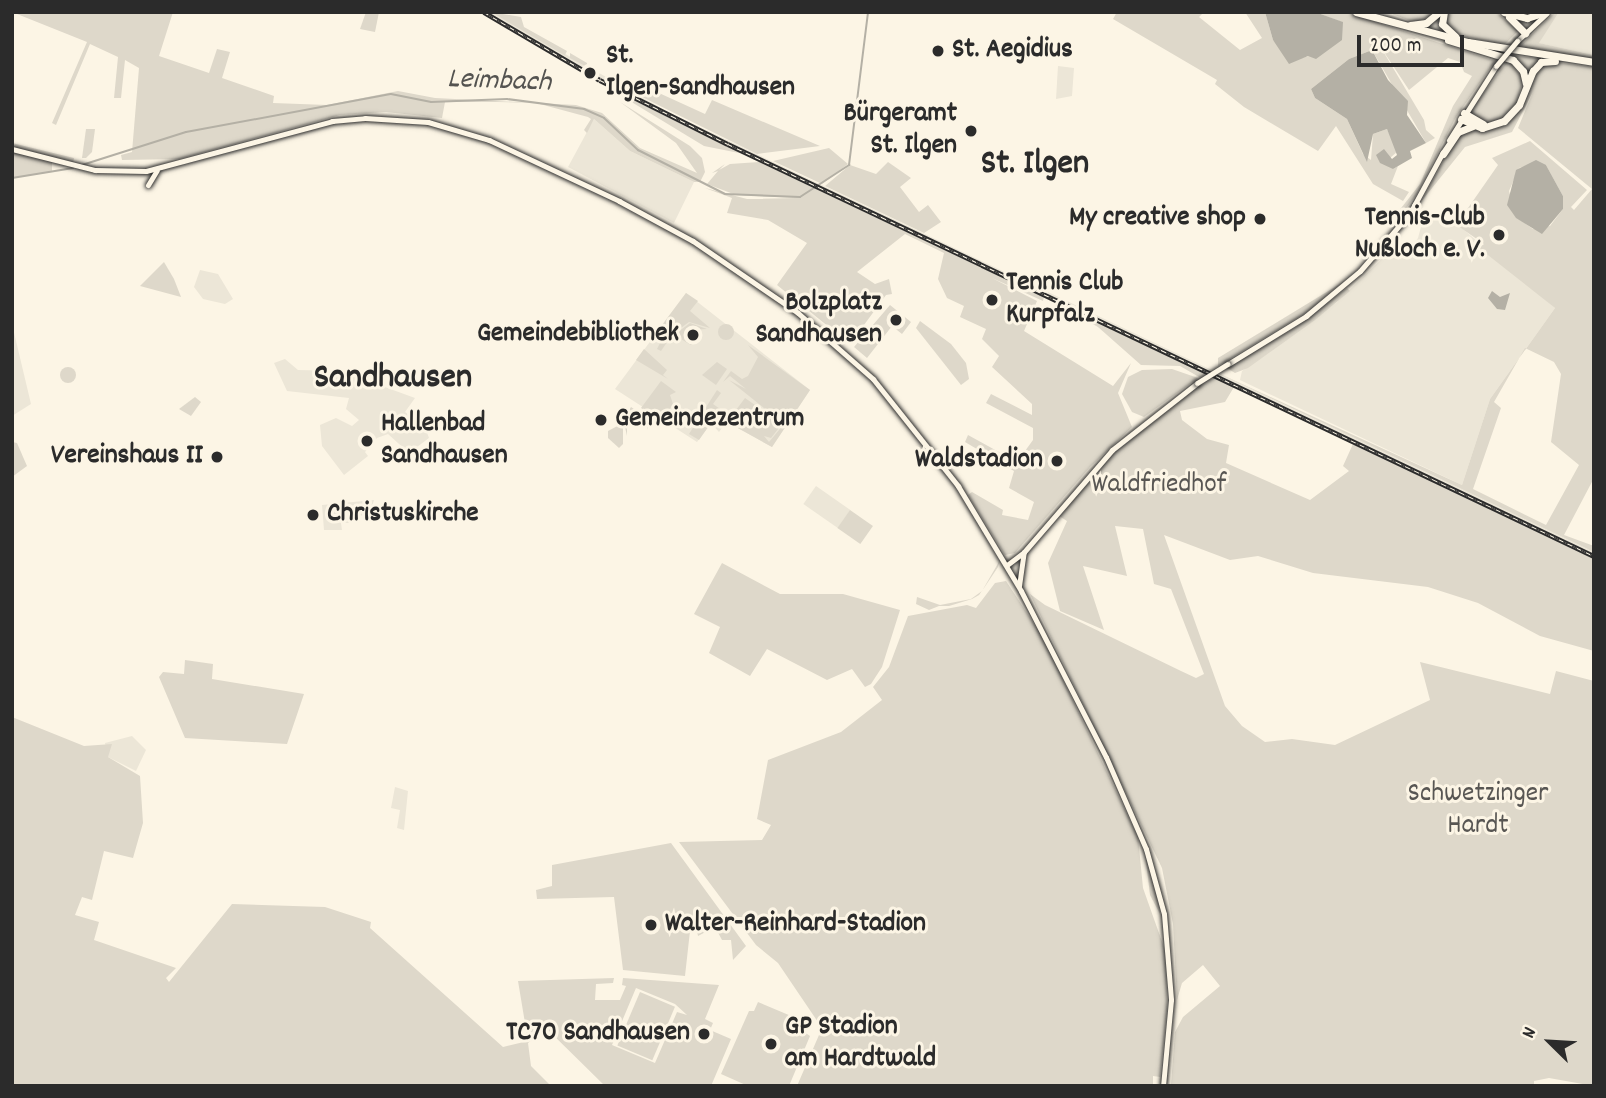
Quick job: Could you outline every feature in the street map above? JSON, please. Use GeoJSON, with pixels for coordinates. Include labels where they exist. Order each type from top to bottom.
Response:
{"type":"FeatureCollection","features":[{"type":"Feature","properties":{"kind":"highway"},"geometry":{"type":"LineString","coordinates":[[1356,12],[1468,42],[1594,62]]}},
{"type":"Feature","properties":{"kind":"highway"},"geometry":{"type":"LineString","coordinates":[[1399,25],[1426,23],[1439,12]]}},
{"type":"Feature","properties":{"kind":"highway"},"geometry":{"type":"LineString","coordinates":[[1444,12],[1446,30],[1468,42]]}},
{"type":"Feature","properties":{"kind":"highway"},"geometry":{"type":"LineString","coordinates":[[1503,12],[1518,17],[1547,12]]}},
{"type":"Feature","properties":{"kind":"highway"},"geometry":{"type":"LineString","coordinates":[[1503,12],[1527,32]]}},
{"type":"Feature","properties":{"kind":"highway"},"geometry":{"type":"LineString","coordinates":[[1518,17],[1527,32]]}},
{"type":"Feature","properties":{"kind":"highway"},"geometry":{"type":"LineString","coordinates":[[1438,35],[1513,60],[1525,79],[1524,96]]}},
{"type":"Feature","properties":{"kind":"highway"},"geometry":{"type":"LineString","coordinates":[[1443,154],[1458,132],[1473,127],[1494,126],[1513,114],[1538,65],[1564,59]]}},
{"type":"Feature","properties":{"kind":"highway"},"geometry":{"type":"LineString","coordinates":[[1463,116],[1494,126]]}},
{"type":"Feature","properties":{"kind":"highway"},"geometry":{"type":"LineString","coordinates":[[1463,116],[1473,127]]}},
{"type":"Feature","properties":{"kind":"main road"},"geometry":{"type":"LineString","coordinates":[[1008,568],[1103,458],[1197,383],[1306,316],[1360,271],[1410,212],[1463,116],[1496,66],[1547,12]]}},
{"type":"Feature","properties":{"kind":"main road"},"geometry":{"type":"LineString","coordinates":[[12,149],[95,170],[157,170],[349,119],[401,118],[470,133],[572,177],[693,241],[790,307],[842,349],[922,435],[1008,568],[1117,781],[1159,890],[1170,988],[1163,1086]]}},
{"type":"Feature","properties":{"kind":"main road"},"geometry":{"type":"LineString","coordinates":[[148,185],[157,170]]}},
{"type":"Feature","properties":{"kind":"main road"},"geometry":{"type":"LineString","coordinates":[[1021,591],[1024,552]]}},
{"type":"Feature","properties":{"kind":"main road"},"geometry":{"type":"LineString","coordinates":[[1008,568],[1021,564]]}},
{"type":"Feature","properties":{"kind":"shaded area"},"geometry":{"type":"Polygon","coordinates":[[[478,12],[491,12],[668,112],[1047,292],[1045,297],[700,133],[478,12]]]}},
{"type":"Feature","properties":{"kind":"shaded area"},"geometry":{"type":"Polygon","coordinates":[[[1265,12],[1315,12],[1343,22],[1342,40],[1316,59],[1308,56],[1289,64],[1273,40],[1265,12]]]}},
{"type":"Feature","properties":{"kind":"shaded area"},"geometry":{"type":"Polygon","coordinates":[[[1559,12],[1594,12],[1594,55],[1538,43],[1559,12]]]}},
{"type":"Feature","properties":{"kind":"shaded area"},"geometry":{"type":"Polygon","coordinates":[[[1372,50],[1388,80],[1408,101],[1407,115],[1426,143],[1410,151],[1412,158],[1393,169],[1380,163],[1376,155],[1384,149],[1392,159],[1397,155],[1387,129],[1373,134],[1367,162],[1347,119],[1315,98],[1311,89],[1349,59],[1372,50]]]}},
{"type":"Feature","properties":{"kind":"shaded area"},"geometry":{"type":"Polygon","coordinates":[[[1058,66],[1074,68],[1072,96],[1056,99],[1058,66]]]}},
{"type":"Feature","properties":{"kind":"shaded area"},"geometry":{"type":"Polygon","coordinates":[[[594,119],[630,151],[694,182],[674,223],[568,167],[594,119]]]}},
{"type":"Feature","properties":{"kind":"shaded area"},"geometry":{"type":"Polygon","coordinates":[[[1536,160],[1546,165],[1563,196],[1563,209],[1542,234],[1516,218],[1507,205],[1516,170],[1536,160]]]}},
{"type":"Feature","properties":{"kind":"shaded area"},"geometry":{"type":"Polygon","coordinates":[[[1426,208],[1463,229],[1555,308],[1490,399],[1462,485],[1240,380],[1242,371],[1336,303],[1390,251],[1407,254],[1418,238],[1426,208]]]}},
{"type":"Feature","properties":{"kind":"shaded area"},"geometry":{"type":"Polygon","coordinates":[[[200,270],[218,274],[233,299],[225,304],[203,299],[194,287],[200,270]]]}},
{"type":"Feature","properties":{"kind":"shaded area"},"geometry":{"type":"Polygon","coordinates":[[[1492,291],[1500,297],[1510,293],[1505,310],[1497,309],[1488,298],[1492,291]]]}},
{"type":"Feature","properties":{"kind":"shaded area"},"geometry":{"type":"Polygon","coordinates":[[[1048,292],[1594,552],[1594,558],[1046,298],[1048,292]]]}},
{"type":"Feature","properties":{"kind":"shaded area"},"geometry":{"type":"Polygon","coordinates":[[[686,293],[810,390],[772,447],[727,422],[730,417],[719,432],[711,423],[697,442],[615,389],[686,293]]]}},
{"type":"Feature","properties":{"kind":"shaded area"},"geometry":{"type":"Polygon","coordinates":[[[12,324],[31,404],[12,416],[12,324]]]}},
{"type":"Feature","properties":{"kind":"shaded area"},"geometry":{"type":"Polygon","coordinates":[[[285,359],[298,370],[341,371],[415,398],[405,412],[425,427],[429,438],[409,453],[388,434],[377,438],[365,452],[368,456],[344,475],[322,446],[320,425],[336,418],[352,426],[359,420],[346,409],[349,398],[287,391],[274,363],[285,359]]]}},
{"type":"Feature","properties":{"kind":"shaded area"},"geometry":{"type":"Polygon","coordinates":[[[816,486],[850,510],[838,528],[803,504],[816,486]]]}},
{"type":"Feature","properties":{"kind":"shaded area"},"geometry":{"type":"Polygon","coordinates":[[[374,500],[369,516],[355,515],[352,523],[341,523],[342,530],[324,530],[322,505],[374,500]]]}},
{"type":"Feature","properties":{"kind":"shaded area"},"geometry":{"type":"Polygon","coordinates":[[[132,736],[146,750],[136,771],[108,757],[105,743],[132,736]]]}},
{"type":"Feature","properties":{"kind":"shaded area"},"geometry":{"type":"Polygon","coordinates":[[[395,787],[408,791],[404,830],[397,828],[400,810],[391,808],[395,787]]]}},
{"type":"Feature","properties":{"kind":"green space"},"geometry":{"type":"Polygon","coordinates":[[[12,12],[173,12],[159,56],[209,73],[217,49],[230,52],[222,78],[274,96],[273,103],[327,105],[398,91],[435,98],[535,103],[445,102],[442,118],[386,112],[340,115],[179,159],[122,160],[121,155],[132,152],[139,68],[125,60],[121,98],[114,98],[118,57],[90,44],[56,125],[52,123],[87,42],[12,12]]]}},
{"type":"Feature","properties":{"kind":"green space"},"geometry":{"type":"Polygon","coordinates":[[[366,12],[379,12],[375,32],[360,29],[366,12]]]}},
{"type":"Feature","properties":{"kind":"green space"},"geometry":{"type":"Polygon","coordinates":[[[491,12],[521,17],[524,27],[567,51],[565,55],[570,58],[570,53],[587,63],[587,67],[564,55],[491,12]]]}},
{"type":"Feature","properties":{"kind":"green space"},"geometry":{"type":"Polygon","coordinates":[[[1117,12],[1204,12],[1199,17],[1240,50],[1262,38],[1245,12],[1265,12],[1273,40],[1293,60],[1309,56],[1342,22],[1315,12],[1345,12],[1495,61],[1456,117],[1417,194],[1396,221],[1387,226],[1420,184],[1453,106],[1472,76],[1464,72],[1460,62],[1448,58],[1409,90],[1380,46],[1424,120],[1426,130],[1435,138],[1426,143],[1372,50],[1349,59],[1311,89],[1315,98],[1347,119],[1363,154],[1371,160],[1373,134],[1387,129],[1398,151],[1390,158],[1393,169],[1398,166],[1391,184],[1409,192],[1403,201],[1373,184],[1336,126],[1318,151],[1244,107],[1215,84],[1217,80],[1113,19],[1117,12]]]}},
{"type":"Feature","properties":{"kind":"green space"},"geometry":{"type":"Polygon","coordinates":[[[1387,12],[1437,12],[1416,23],[1387,12]]]}},
{"type":"Feature","properties":{"kind":"green space"},"geometry":{"type":"Polygon","coordinates":[[[1447,12],[1496,12],[1518,31],[1504,45],[1458,35],[1445,25],[1447,12]]]}},
{"type":"Feature","properties":{"kind":"green space"},"geometry":{"type":"Polygon","coordinates":[[[1555,12],[1559,12],[1539,43],[1594,55],[1594,59],[1517,49],[1555,12]]]}},
{"type":"Feature","properties":{"kind":"green space"},"geometry":{"type":"Polygon","coordinates":[[[1510,55],[1544,59],[1527,82],[1510,55]]]}},
{"type":"Feature","properties":{"kind":"green space"},"geometry":{"type":"Polygon","coordinates":[[[1508,60],[1523,79],[1516,106],[1496,122],[1479,121],[1469,113],[1508,60]]]}},
{"type":"Feature","properties":{"kind":"green space"},"geometry":{"type":"Polygon","coordinates":[[[1552,62],[1594,67],[1594,478],[1564,535],[1594,546],[1594,552],[1203,366],[1462,485],[1490,399],[1519,358],[1494,402],[1501,408],[1473,489],[1546,525],[1579,465],[1551,442],[1561,374],[1554,362],[1526,349],[1555,308],[1479,248],[1484,244],[1458,226],[1498,165],[1492,158],[1530,141],[1587,190],[1571,207],[1574,210],[1592,189],[1518,128],[1533,92],[1512,132],[1465,147],[1420,203],[1457,137],[1465,130],[1506,125],[1525,101],[1537,69],[1552,62]],[[1531,164],[1519,168],[1509,191],[1516,217],[1533,229],[1550,226],[1563,209],[1563,196],[1546,165],[1531,164]]]}},
{"type":"Feature","properties":{"kind":"green space"},"geometry":{"type":"Polygon","coordinates":[[[657,82],[659,93],[705,114],[712,100],[820,146],[757,154],[640,96],[646,84],[657,82]]]}},
{"type":"Feature","properties":{"kind":"green space"},"geometry":{"type":"Polygon","coordinates":[[[621,94],[744,154],[704,146],[621,94]]]}},
{"type":"Feature","properties":{"kind":"green space"},"geometry":{"type":"Polygon","coordinates":[[[620,102],[690,146],[702,158],[705,172],[700,182],[694,182],[630,151],[594,119],[587,133],[584,130],[591,119],[588,117],[536,103],[576,105],[602,113],[640,148],[697,173],[676,143],[620,102]]]}},
{"type":"Feature","properties":{"kind":"green space"},"geometry":{"type":"Polygon","coordinates":[[[86,129],[95,129],[92,152],[82,158],[86,129]]]}},
{"type":"Feature","properties":{"kind":"green space"},"geometry":{"type":"Polygon","coordinates":[[[12,143],[74,158],[73,164],[12,147],[12,143]]]}},
{"type":"Feature","properties":{"kind":"green space"},"geometry":{"type":"Polygon","coordinates":[[[829,148],[848,164],[822,184],[773,161],[829,148]]]}},
{"type":"Feature","properties":{"kind":"green space"},"geometry":{"type":"Polygon","coordinates":[[[12,151],[52,162],[52,172],[12,178],[12,151]]]}},
{"type":"Feature","properties":{"kind":"green space"},"geometry":{"type":"Polygon","coordinates":[[[759,162],[1044,297],[1043,301],[992,278],[1037,301],[1024,331],[1113,386],[1131,363],[1118,393],[1132,427],[1090,467],[1015,553],[1005,555],[968,495],[972,492],[1003,510],[1002,515],[1028,520],[1034,502],[1009,488],[1014,471],[965,442],[968,435],[1017,462],[1033,440],[1033,428],[986,403],[991,394],[1032,415],[1032,404],[992,367],[999,356],[982,339],[986,329],[960,317],[964,306],[947,298],[938,279],[944,253],[905,234],[857,272],[875,284],[889,279],[892,294],[886,295],[850,344],[777,285],[807,243],[768,220],[727,213],[732,198],[705,188],[747,199],[796,198],[736,195],[707,184],[718,171],[712,173],[725,164],[719,170],[730,164],[759,162]]]}},
{"type":"Feature","properties":{"kind":"green space"},"geometry":{"type":"Polygon","coordinates":[[[888,162],[911,178],[900,187],[919,212],[928,205],[941,222],[924,233],[825,186],[850,165],[876,174],[888,162]]]}},
{"type":"Feature","properties":{"kind":"green space"},"geometry":{"type":"Polygon","coordinates":[[[164,262],[174,279],[181,297],[140,286],[164,262]]]}},
{"type":"Feature","properties":{"kind":"green space"},"geometry":{"type":"Polygon","coordinates":[[[1343,282],[1307,312],[1218,366],[1218,358],[1343,282]]]}},
{"type":"Feature","properties":{"kind":"green space"},"geometry":{"type":"Polygon","coordinates":[[[1347,288],[1350,291],[1315,320],[1248,368],[1235,373],[1227,368],[1296,327],[1347,288]]]}},
{"type":"Feature","properties":{"kind":"green space"},"geometry":{"type":"Polygon","coordinates":[[[686,293],[698,301],[690,311],[710,328],[689,322],[674,333],[662,325],[686,293]]]}},
{"type":"Feature","properties":{"kind":"green space","name":"Schwetzinger Hardt"},"geometry":{"type":"Polygon","coordinates":[[[1046,298],[1234,387],[1225,402],[1180,411],[1182,420],[1207,439],[1229,445],[1226,463],[1310,500],[1349,471],[1343,466],[1353,444],[1594,558],[1594,651],[1540,636],[1478,603],[1428,587],[1313,573],[1258,556],[1230,560],[1164,535],[1225,706],[1242,726],[1265,742],[1292,739],[1335,745],[1430,700],[1420,662],[1550,694],[1556,671],[1594,681],[1594,1086],[1549,1078],[1534,1081],[1534,1086],[1171,1085],[1175,1032],[1183,1017],[1220,986],[1203,965],[1182,983],[1177,1000],[1173,924],[1162,868],[1030,594],[1045,605],[1196,678],[1204,674],[1171,589],[1154,584],[1143,529],[1115,526],[1127,576],[1083,566],[1104,630],[1060,611],[1048,563],[1067,521],[1056,514],[1091,474],[1129,438],[1206,381],[1180,366],[1141,365],[1098,327],[1046,298]]]}},
{"type":"Feature","properties":{"kind":"green space"},"geometry":{"type":"Polygon","coordinates":[[[890,305],[911,322],[902,334],[892,326],[867,358],[854,347],[890,305]]]}},
{"type":"Feature","properties":{"kind":"green space"},"geometry":{"type":"Polygon","coordinates":[[[920,321],[951,344],[966,363],[969,379],[961,385],[916,328],[920,321]]]}},
{"type":"Feature","properties":{"kind":"green space"},"geometry":{"type":"Polygon","coordinates":[[[690,323],[707,329],[686,330],[687,341],[695,340],[691,345],[674,335],[690,323]]]}},
{"type":"Feature","properties":{"kind":"green space"},"geometry":{"type":"Polygon","coordinates":[[[723,324],[729,324],[734,332],[732,338],[723,340],[718,335],[718,329],[723,324]]]}},
{"type":"Feature","properties":{"kind":"green space"},"geometry":{"type":"Polygon","coordinates":[[[661,326],[672,335],[661,351],[657,349],[661,341],[652,338],[661,326]]]}},
{"type":"Feature","properties":{"kind":"green space"},"geometry":{"type":"Polygon","coordinates":[[[748,345],[810,390],[772,447],[727,422],[745,398],[782,424],[771,438],[764,436],[769,442],[784,424],[729,380],[746,389],[730,376],[723,382],[731,371],[742,379],[748,376],[758,357],[748,345]]]}},
{"type":"Feature","properties":{"kind":"green space"},"geometry":{"type":"Polygon","coordinates":[[[644,349],[667,370],[663,375],[668,379],[636,360],[644,349]]]}},
{"type":"Feature","properties":{"kind":"green space"},"geometry":{"type":"Polygon","coordinates":[[[717,362],[727,369],[716,385],[702,375],[717,362]]]}},
{"type":"Feature","properties":{"kind":"green space"},"geometry":{"type":"Polygon","coordinates":[[[68,367],[74,369],[74,381],[68,383],[62,381],[60,375],[62,369],[68,367]]]}},
{"type":"Feature","properties":{"kind":"green space"},"geometry":{"type":"Polygon","coordinates":[[[1172,369],[1198,378],[1144,417],[1132,412],[1122,394],[1128,377],[1142,370],[1172,369]]]}},
{"type":"Feature","properties":{"kind":"green space"},"geometry":{"type":"Polygon","coordinates":[[[661,381],[676,392],[670,395],[673,404],[662,421],[641,408],[661,381]]]}},
{"type":"Feature","properties":{"kind":"green space"},"geometry":{"type":"Polygon","coordinates":[[[717,390],[721,393],[713,404],[730,416],[722,428],[711,423],[699,440],[689,434],[717,390]]]}},
{"type":"Feature","properties":{"kind":"green space"},"geometry":{"type":"Polygon","coordinates":[[[195,397],[201,402],[191,416],[179,409],[195,397]]]}},
{"type":"Feature","properties":{"kind":"green space"},"geometry":{"type":"Polygon","coordinates":[[[631,407],[648,419],[648,430],[646,420],[637,419],[627,425],[627,436],[624,422],[633,417],[625,417],[631,407]]]}},
{"type":"Feature","properties":{"kind":"green space"},"geometry":{"type":"Polygon","coordinates":[[[623,423],[623,444],[619,448],[608,438],[608,431],[623,423]]]}},
{"type":"Feature","properties":{"kind":"green space"},"geometry":{"type":"Polygon","coordinates":[[[12,442],[17,443],[27,466],[12,477],[12,442]]]}},
{"type":"Feature","properties":{"kind":"green space"},"geometry":{"type":"Polygon","coordinates":[[[850,510],[873,526],[860,544],[837,528],[850,510]]]}},
{"type":"Feature","properties":{"kind":"green space"},"geometry":{"type":"Polygon","coordinates":[[[722,563],[780,594],[843,594],[900,610],[882,667],[871,684],[865,687],[852,669],[827,680],[767,649],[750,676],[709,653],[720,627],[694,614],[722,563]]]}},
{"type":"Feature","properties":{"kind":"green space"},"geometry":{"type":"Polygon","coordinates":[[[1006,581],[1042,636],[1138,837],[1143,888],[1166,953],[1167,1010],[1160,1077],[1153,1076],[1153,1086],[797,1086],[822,1028],[778,963],[756,945],[679,842],[762,840],[771,825],[757,819],[768,760],[841,732],[882,700],[873,687],[889,667],[908,616],[967,605],[976,608],[995,583],[1006,581]]]}},
{"type":"Feature","properties":{"kind":"green space"},"geometry":{"type":"Polygon","coordinates":[[[982,591],[972,599],[929,610],[916,604],[917,597],[940,605],[971,599],[982,591]]]}},
{"type":"Feature","properties":{"kind":"green space"},"geometry":{"type":"Polygon","coordinates":[[[185,660],[213,664],[212,679],[304,694],[287,744],[185,738],[159,677],[163,672],[184,674],[185,660]]]}},
{"type":"Feature","properties":{"kind":"green space"},"geometry":{"type":"Polygon","coordinates":[[[12,717],[84,746],[112,744],[108,757],[140,776],[143,823],[133,858],[104,851],[92,900],[82,897],[75,915],[99,922],[94,940],[176,968],[166,978],[169,982],[232,904],[325,907],[371,922],[370,928],[503,1047],[528,1041],[518,981],[614,978],[613,983],[596,984],[595,1000],[620,1000],[626,986],[622,985],[623,978],[719,985],[705,1019],[713,1023],[710,1030],[731,1039],[711,1086],[605,1086],[546,1028],[528,1043],[531,1066],[551,1086],[12,1086],[12,717]],[[636,988],[612,1045],[655,1063],[677,1012],[687,1015],[675,1004],[636,988]]]}},
{"type":"Feature","properties":{"kind":"green space"},"geometry":{"type":"Polygon","coordinates":[[[671,843],[746,946],[733,960],[731,940],[722,940],[715,927],[698,936],[697,931],[690,931],[685,976],[623,970],[614,897],[537,899],[536,890],[552,886],[552,865],[671,843]]]}},
{"type":"Feature","properties":{"kind":"green space"},"geometry":{"type":"Polygon","coordinates":[[[1145,853],[1160,908],[1160,914],[1150,895],[1145,853]]]}},
{"type":"Feature","properties":{"kind":"green space"},"geometry":{"type":"Polygon","coordinates":[[[640,992],[675,1007],[652,1060],[617,1045],[640,992]]]}},
{"type":"Feature","properties":{"kind":"green space","name":"GP Stadion am Hardtwald"},"geometry":{"type":"Polygon","coordinates":[[[758,1002],[803,1021],[800,1029],[810,1036],[789,1086],[748,1086],[721,1074],[749,1011],[754,1011],[758,1002]]]}},
{"type":"Feature","properties":{"kind":"waterway","name":"Leimbach"},"geometry":{"type":"LineString","coordinates":[[82,165],[186,132],[391,94],[431,102],[507,99],[584,109],[604,118],[638,150],[725,194],[800,197],[849,165],[868,12]]}},
{"type":"Feature","properties":{"kind":"waterway","name":"Leimbach"},"geometry":{"type":"LineString","coordinates":[[12,178],[73,168]]}},
{"type":"Feature","properties":{"kind":"railway"},"geometry":{"type":"LineString","coordinates":[[484,12],[600,80],[728,144],[1594,556]]}},
{"type":"Feature","properties":{"kind":"place","name":"St. Aegidius"},"geometry":{"type":"Point","coordinates":[938,51]}},
{"type":"Feature","properties":{"kind":"place","name":"St. Ilgen-Sandhausen"},"geometry":{"type":"Point","coordinates":[590,73]}},
{"type":"Feature","properties":{"kind":"place","name":"Bürgeramt St. Ilgen"},"geometry":{"type":"Point","coordinates":[971,131]}},
{"type":"Feature","properties":{"kind":"place","name":"My creative shop"},"geometry":{"type":"Point","coordinates":[1260,219]}},
{"type":"Feature","properties":{"kind":"place","name":"Tennis-Club Nußloch e. V."},"geometry":{"type":"Point","coordinates":[1499,235]}},
{"type":"Feature","properties":{"kind":"place","name":"Tennis Club Kurpfalz"},"geometry":{"type":"Point","coordinates":[992,300]}},
{"type":"Feature","properties":{"kind":"place","name":"Bolzplatz Sandhausen"},"geometry":{"type":"Point","coordinates":[896,320]}},
{"type":"Feature","properties":{"kind":"place","name":"Gemeindebibliothek"},"geometry":{"type":"Point","coordinates":[693,335]}},
{"type":"Feature","properties":{"kind":"place","name":"Gemeindezentrum"},"geometry":{"type":"Point","coordinates":[601,420]}},
{"type":"Feature","properties":{"kind":"place","name":"Hallenbad Sandhausen"},"geometry":{"type":"Point","coordinates":[367,441]}},
{"type":"Feature","properties":{"kind":"place","name":"Vereinshaus II"},"geometry":{"type":"Point","coordinates":[217,457]}},
{"type":"Feature","properties":{"kind":"place","name":"Waldstadion"},"geometry":{"type":"Point","coordinates":[1057,461]}},
{"type":"Feature","properties":{"kind":"place","name":"Christuskirche"},"geometry":{"type":"Point","coordinates":[313,515]}},
{"type":"Feature","properties":{"kind":"place","name":"Walter-Reinhard-Stadion"},"geometry":{"type":"Point","coordinates":[651,925]}},
{"type":"Feature","properties":{"kind":"place","name":"TC70 Sandhausen"},"geometry":{"type":"Point","coordinates":[704,1034]}},
{"type":"Feature","properties":{"kind":"place","name":"GP Stadion am Hardtwald"},"geometry":{"type":"Point","coordinates":[771,1044]}},
{"type":"Feature","properties":{"kind":"district","name":"St. Ilgen"},"geometry":{"type":"Point","coordinates":[1035,165]}},
{"type":"Feature","properties":{"kind":"district","name":"Sandhausen"},"geometry":{"type":"Point","coordinates":[393,379]}},
{"type":"Feature","properties":{"kind":"park label","name":"Waldfriedhof"},"geometry":{"type":"Point","coordinates":[1159,486]}}]}
